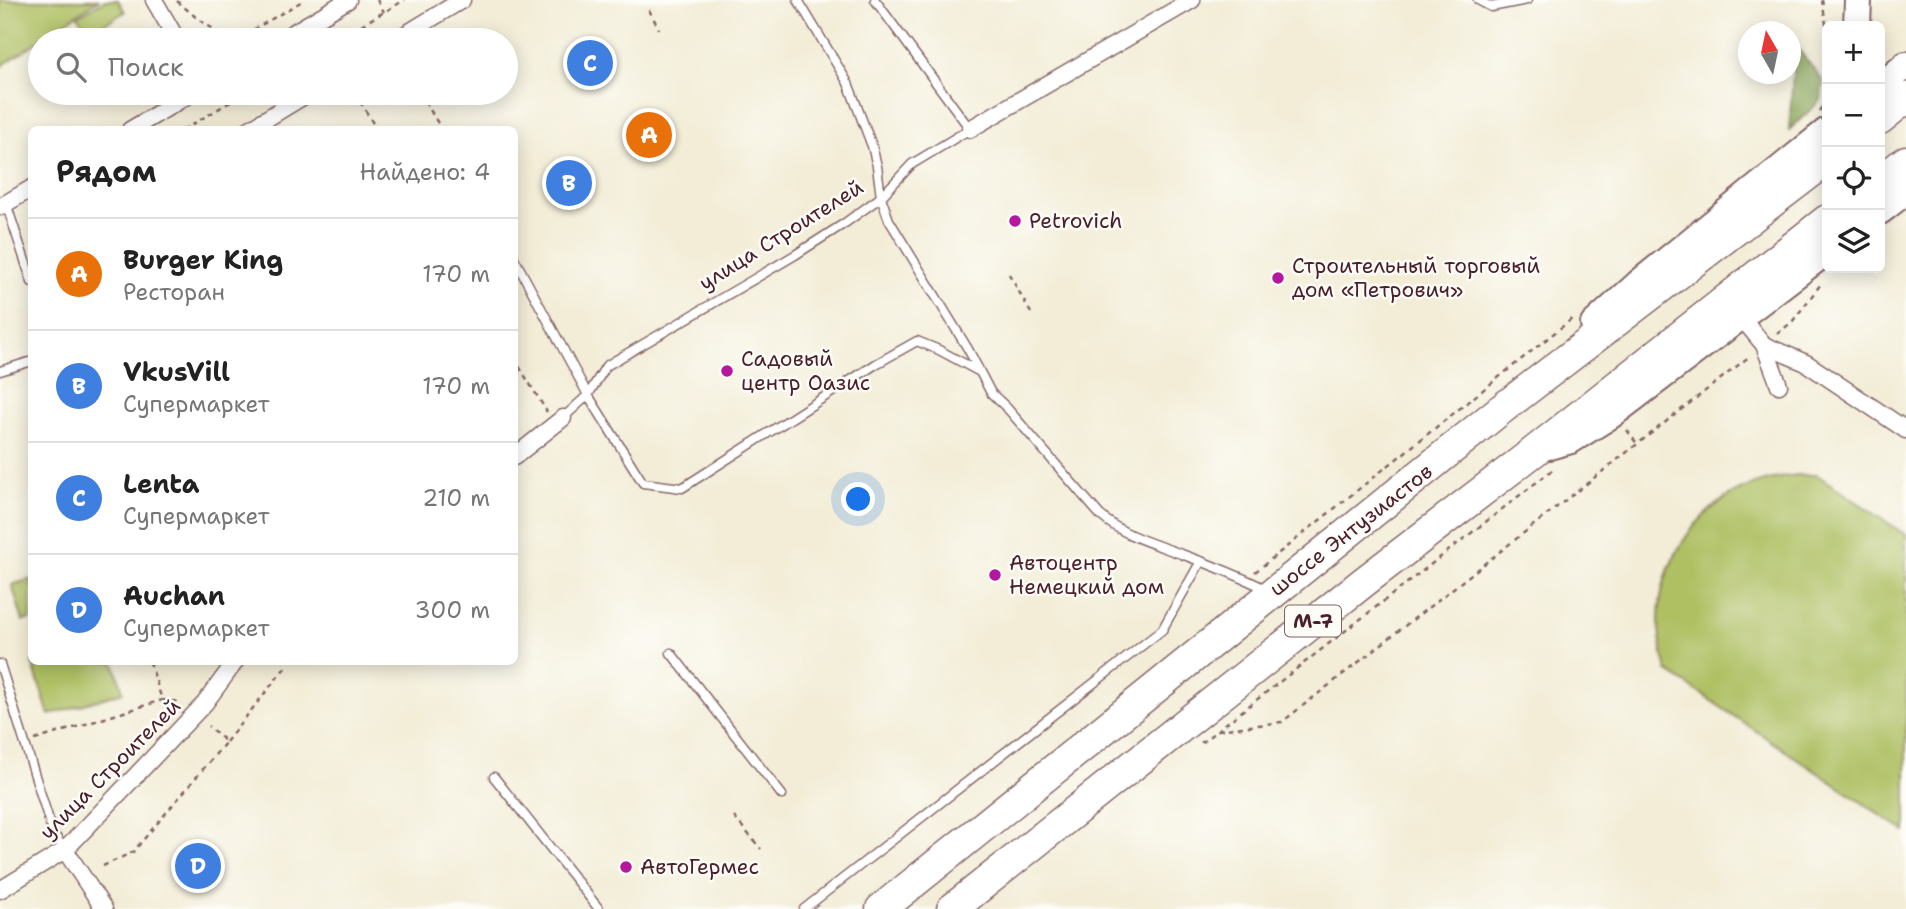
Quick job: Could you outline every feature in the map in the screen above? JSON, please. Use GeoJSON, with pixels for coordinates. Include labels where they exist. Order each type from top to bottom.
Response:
{"type":"FeatureCollection","features":[{"type":"Feature","properties":{"kind":"highway"},"geometry":{"type":"LineString","coordinates":[[1885,116],[1906,98]]}},
{"type":"Feature","properties":{"kind":"highway","name":"шоссе Энтузиастов"},"geometry":{"type":"LineString","coordinates":[[881,909],[1499,411],[1822,136]]}},
{"type":"Feature","properties":{"kind":"highway"},"geometry":{"type":"LineString","coordinates":[[1885,177],[1906,161]]}},
{"type":"Feature","properties":{"kind":"highway","name":"М-7"},"geometry":{"type":"LineString","coordinates":[[952,909],[1365,581],[1822,224]]}},
{"type":"Feature","properties":{"kind":"main road"},"geometry":{"type":"LineString","coordinates":[[1857,21],[1858,0]]}},
{"type":"Feature","properties":{"kind":"main road"},"geometry":{"type":"LineString","coordinates":[[1884,84],[1906,65]]}},
{"type":"Feature","properties":{"kind":"main road"},"geometry":{"type":"LineString","coordinates":[[1881,210],[1906,191]]}},
{"type":"Feature","properties":{"kind":"main road"},"geometry":{"type":"LineString","coordinates":[[1536,450],[1570,440],[1611,415],[1822,255]]}},
{"type":"Feature","properties":{"kind":"street"},"geometry":{"type":"LineString","coordinates":[[154,0],[170,28]]}},
{"type":"Feature","properties":{"kind":"street"},"geometry":{"type":"LineString","coordinates":[[301,28],[348,0]]}},
{"type":"Feature","properties":{"kind":"street"},"geometry":{"type":"LineString","coordinates":[[416,28],[462,0]]}},
{"type":"Feature","properties":{"kind":"street","name":"улица Строителей"},"geometry":{"type":"LineString","coordinates":[[970,130],[1192,0]]}},
{"type":"Feature","properties":{"kind":"street"},"geometry":{"type":"LineString","coordinates":[[137,126],[172,105]]}},
{"type":"Feature","properties":{"kind":"street"},"geometry":{"type":"LineString","coordinates":[[255,126],[289,105]]}},
{"type":"Feature","properties":{"kind":"street"},"geometry":{"type":"LineString","coordinates":[[3,205],[28,190]]}},
{"type":"Feature","properties":{"kind":"street"},"geometry":{"type":"LineString","coordinates":[[1741,317],[1764,345],[1779,385]]}},
{"type":"Feature","properties":{"kind":"street"},"geometry":{"type":"LineString","coordinates":[[1764,345],[1805,363],[1906,430]]}},
{"type":"Feature","properties":{"kind":"street","name":"улица Строителей"},"geometry":{"type":"LineString","coordinates":[[518,454],[563,418]]}},
{"type":"Feature","properties":{"kind":"street","name":"улица Строителей"},"geometry":{"type":"LineString","coordinates":[[0,890],[65,850],[205,704],[233,665]]}},
{"type":"Feature","properties":{"kind":"street"},"geometry":{"type":"LineString","coordinates":[[65,850],[104,909]]}},
{"type":"Feature","properties":{"kind":"lane"},"geometry":{"type":"LineString","coordinates":[[798,0],[848,83],[872,146],[881,197],[889,220],[968,349],[991,393],[1111,525],[1131,536],[1201,561],[1273,592]]}},
{"type":"Feature","properties":{"kind":"lane"},"geometry":{"type":"LineString","coordinates":[[875,0],[970,130]]}},
{"type":"Feature","properties":{"kind":"lane"},"geometry":{"type":"LineString","coordinates":[[1478,0],[1491,7],[1527,0]]}},
{"type":"Feature","properties":{"kind":"lane","name":"улица Строителей"},"geometry":{"type":"LineString","coordinates":[[563,418],[588,395],[606,366],[806,248],[871,205],[912,164],[970,130]]}},
{"type":"Feature","properties":{"kind":"lane"},"geometry":{"type":"LineString","coordinates":[[3,205],[28,271]]}},
{"type":"Feature","properties":{"kind":"lane"},"geometry":{"type":"LineString","coordinates":[[518,265],[588,395],[643,483],[682,488],[876,364],[917,341],[980,372]]}},
{"type":"Feature","properties":{"kind":"lane"},"geometry":{"type":"LineString","coordinates":[[0,371],[28,362]]}},
{"type":"Feature","properties":{"kind":"lane"},"geometry":{"type":"LineString","coordinates":[[804,909],[1162,630],[1201,561]]}},
{"type":"Feature","properties":{"kind":"lane"},"geometry":{"type":"LineString","coordinates":[[671,653],[782,794]]}},
{"type":"Feature","properties":{"kind":"lane"},"geometry":{"type":"LineString","coordinates":[[0,664],[54,833],[65,850]]}},
{"type":"Feature","properties":{"kind":"lane"},"geometry":{"type":"LineString","coordinates":[[494,777],[599,909]]}},
{"type":"Feature","properties":{"kind":"path"},"geometry":{"type":"LineString","coordinates":[[257,28],[304,0]]}},
{"type":"Feature","properties":{"kind":"path"},"geometry":{"type":"LineString","coordinates":[[377,0],[384,12]]}},
{"type":"Feature","properties":{"kind":"path"},"geometry":{"type":"LineString","coordinates":[[356,28],[405,0]]}},
{"type":"Feature","properties":{"kind":"path"},"geometry":{"type":"LineString","coordinates":[[1822,0],[1826,21]]}},
{"type":"Feature","properties":{"kind":"path"},"geometry":{"type":"LineString","coordinates":[[177,1],[212,28]]}},
{"type":"Feature","properties":{"kind":"path"},"geometry":{"type":"LineString","coordinates":[[649,10],[659,29]]}},
{"type":"Feature","properties":{"kind":"path"},"geometry":{"type":"LineString","coordinates":[[190,126],[226,105]]}},
{"type":"Feature","properties":{"kind":"path"},"geometry":{"type":"LineString","coordinates":[[362,105],[375,126]]}},
{"type":"Feature","properties":{"kind":"path"},"geometry":{"type":"LineString","coordinates":[[427,105],[440,126]]}},
{"type":"Feature","properties":{"kind":"path"},"geometry":{"type":"LineString","coordinates":[[1009,274],[1031,313]]}},
{"type":"Feature","properties":{"kind":"path"},"geometry":{"type":"LineString","coordinates":[[1564,461],[1217,731],[1282,722],[1764,345],[1791,322],[1825,279]]}},
{"type":"Feature","properties":{"kind":"path"},"geometry":{"type":"LineString","coordinates":[[1246,579],[1582,311]]}},
{"type":"Feature","properties":{"kind":"path"},"geometry":{"type":"LineString","coordinates":[[518,365],[547,413],[563,418]]}},
{"type":"Feature","properties":{"kind":"path"},"geometry":{"type":"LineString","coordinates":[[1624,427],[1637,444]]}},
{"type":"Feature","properties":{"kind":"path"},"geometry":{"type":"LineString","coordinates":[[151,665],[162,700]]}},
{"type":"Feature","properties":{"kind":"path"},"geometry":{"type":"LineString","coordinates":[[103,866],[133,852],[287,665]]}},
{"type":"Feature","properties":{"kind":"path"},"geometry":{"type":"LineString","coordinates":[[25,743],[162,700],[182,702]]}},
{"type":"Feature","properties":{"kind":"path"},"geometry":{"type":"LineString","coordinates":[[208,726],[226,742]]}},
{"type":"Feature","properties":{"kind":"path"},"geometry":{"type":"LineString","coordinates":[[734,817],[761,849]]}},
{"type":"Feature","properties":{"kind":"green space"},"geometry":{"type":"Polygon","coordinates":[[[0,0],[98,0],[57,28],[28,28],[28,48],[0,67],[0,0]]]}},
{"type":"Feature","properties":{"kind":"green space"},"geometry":{"type":"Polygon","coordinates":[[[105,0],[118,0],[125,12],[98,28],[86,28],[78,16],[105,0]]]}},
{"type":"Feature","properties":{"kind":"green space"},"geometry":{"type":"Polygon","coordinates":[[[1801,53],[1822,80],[1821,100],[1789,130],[1792,84],[1801,84],[1801,53]]]}},
{"type":"Feature","properties":{"kind":"green space"},"geometry":{"type":"Polygon","coordinates":[[[1817,475],[1906,535],[1906,832],[1667,671],[1660,636],[1660,602],[1673,559],[1684,540],[1714,507],[1732,495],[1763,481],[1817,475]]]}},
{"type":"Feature","properties":{"kind":"green space"},"geometry":{"type":"Polygon","coordinates":[[[28,580],[28,620],[23,621],[12,585],[28,580]]]}},
{"type":"Feature","properties":{"kind":"green space"},"geometry":{"type":"Polygon","coordinates":[[[33,665],[115,665],[123,692],[49,715],[33,665]]]}},
{"type":"Feature","properties":{"kind":"place","name":"Lenta"},"geometry":{"type":"Point","coordinates":[590,63]}},
{"type":"Feature","properties":{"kind":"place","name":"Burger King"},"geometry":{"type":"Point","coordinates":[649,135]}},
{"type":"Feature","properties":{"kind":"place","name":"VkusVill"},"geometry":{"type":"Point","coordinates":[569,183]}},
{"type":"Feature","properties":{"kind":"place","name":"Petrovich"},"geometry":{"type":"Point","coordinates":[1015,221]}},
{"type":"Feature","properties":{"kind":"place","name":"Строительный торговый дом «Петрович»"},"geometry":{"type":"Point","coordinates":[1278,278]}},
{"type":"Feature","properties":{"kind":"place","name":"Садовый центр Оазис"},"geometry":{"type":"Point","coordinates":[727,371]}},
{"type":"Feature","properties":{"kind":"place","name":"Автоцентр Немецкий дом"},"geometry":{"type":"Point","coordinates":[995,575]}},
{"type":"Feature","properties":{"kind":"place","name":"Auchan"},"geometry":{"type":"Point","coordinates":[198,866]}},
{"type":"Feature","properties":{"kind":"place","name":"АвтоГермес"},"geometry":{"type":"Point","coordinates":[626,867]}}]}
